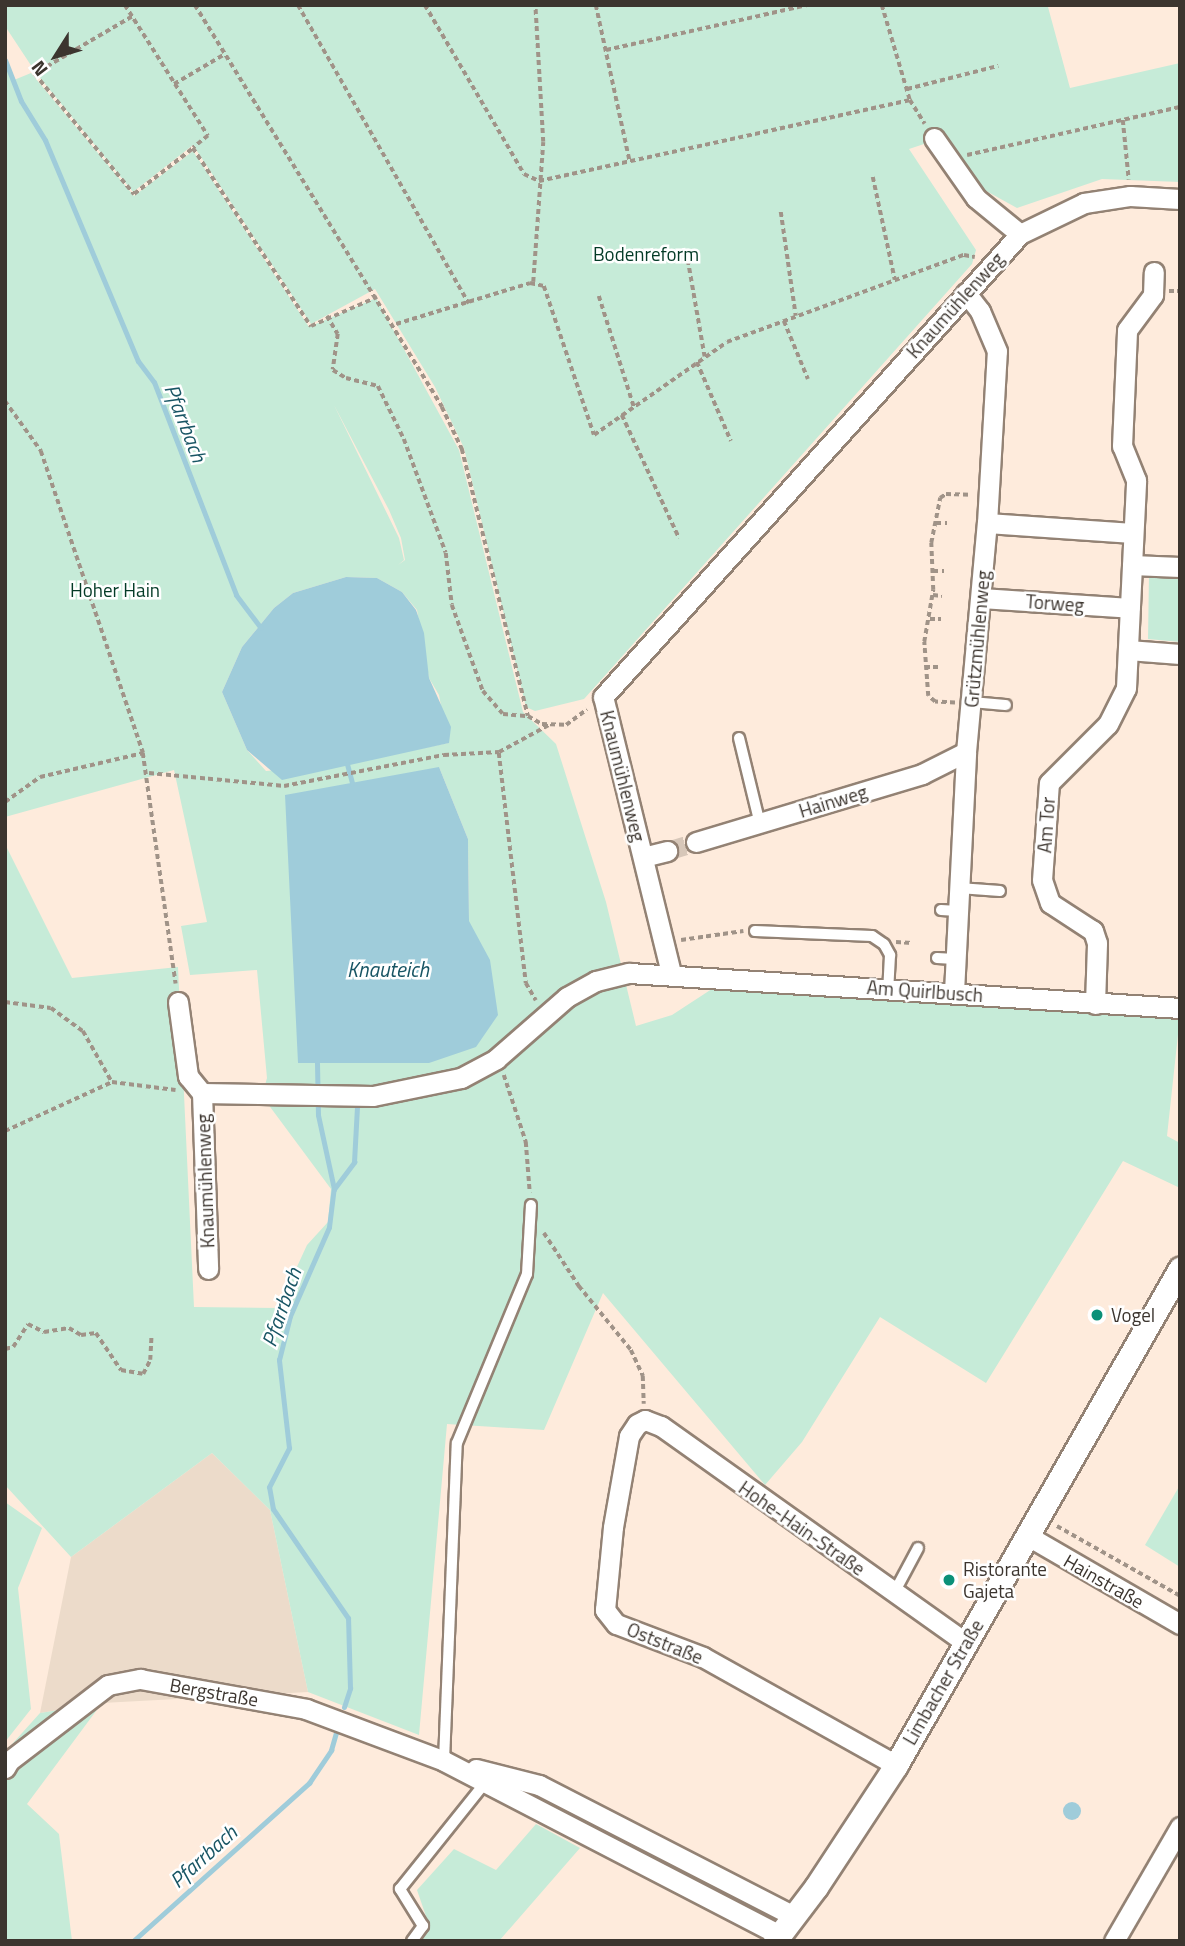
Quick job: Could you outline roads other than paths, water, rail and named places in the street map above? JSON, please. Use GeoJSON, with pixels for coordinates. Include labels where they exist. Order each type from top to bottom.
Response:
{"type":"FeatureCollection","features":[{"type":"Feature","properties":{"kind":"street","name":"Knaumühlenweg"},"geometry":{"type":"LineString","coordinates":[[934,138],[976,198],[1020,234]]}},
{"type":"Feature","properties":{"kind":"street","name":"Knaumühlenweg"},"geometry":{"type":"LineString","coordinates":[[202,1093],[373,1096],[461,1078],[496,1059],[543,1014],[596,981],[629,973],[670,973],[603,697],[1020,234],[1084,203],[1130,196],[1180,199]]}},
{"type":"Feature","properties":{"kind":"street","name":"Am Tor"},"geometry":{"type":"LineString","coordinates":[[1094,1004],[1097,943],[1093,931],[1050,903],[1042,880],[1049,783],[1118,709],[1126,688],[1136,480],[1125,459],[1122,430],[1127,330],[1153,295],[1154,272]]}},
{"type":"Feature","properties":{"kind":"street","name":"Grützmühlenweg"},"geometry":{"type":"LineString","coordinates":[[954,992],[946,958],[949,911],[959,888],[966,752],[987,523],[997,352],[980,311],[966,293]]}},
{"type":"Feature","properties":{"kind":"street"},"geometry":{"type":"LineString","coordinates":[[987,523],[1133,533]]}},
{"type":"Feature","properties":{"kind":"street"},"geometry":{"type":"LineString","coordinates":[[1132,565],[1180,567]]}},
{"type":"Feature","properties":{"kind":"street","name":"Torweg"},"geometry":{"type":"LineString","coordinates":[[981,598],[1130,608]]}},
{"type":"Feature","properties":{"kind":"street"},"geometry":{"type":"LineString","coordinates":[[1128,650],[1180,654]]}},
{"type":"Feature","properties":{"kind":"street","name":"Hainweg"},"geometry":{"type":"LineString","coordinates":[[696,842],[922,774],[966,752]]}},
{"type":"Feature","properties":{"kind":"street"},"geometry":{"type":"LineString","coordinates":[[643,857],[667,851]]}},
{"type":"Feature","properties":{"kind":"street","name":"Am Quirlbusch"},"geometry":{"type":"LineString","coordinates":[[670,973],[1180,1008]]}},
{"type":"Feature","properties":{"kind":"street","name":"Knaumühlenweg"},"geometry":{"type":"LineString","coordinates":[[178,1002],[188,1076],[202,1093],[208,1269]]}},
{"type":"Feature","properties":{"kind":"street","name":"Limbacher Straße"},"geometry":{"type":"LineString","coordinates":[[777,1938],[896,1765],[1180,1269]]}},
{"type":"Feature","properties":{"kind":"street","name":"Hohe-Hain-Straße"},"geometry":{"type":"LineString","coordinates":[[641,1422],[661,1426],[966,1643]]}},
{"type":"Feature","properties":{"kind":"street","name":"Oststraße"},"geometry":{"type":"LineString","coordinates":[[641,1422],[629,1436],[613,1527],[605,1610],[610,1617],[616,1624],[703,1657],[896,1765]]}},
{"type":"Feature","properties":{"kind":"street","name":"Hainstraße"},"geometry":{"type":"LineString","coordinates":[[1034,1527],[1180,1624]]}},
{"type":"Feature","properties":{"kind":"street","name":"Bergstraße"},"geometry":{"type":"LineString","coordinates":[[5,1768],[9,1761],[108,1685],[140,1679],[306,1709],[338,1717],[444,1761],[777,1938]]}},
{"type":"Feature","properties":{"kind":"street","name":"Bergstraße"},"geometry":{"type":"LineString","coordinates":[[444,1761],[539,1785],[794,1916]]}},
{"type":"Feature","properties":{"kind":"street"},"geometry":{"type":"LineString","coordinates":[[1114,1941],[1180,1827]]}},
{"type":"Feature","properties":{"kind":"lane"},"geometry":{"type":"LineString","coordinates":[[971,703],[1006,705]]}},
{"type":"Feature","properties":{"kind":"lane"},"geometry":{"type":"LineString","coordinates":[[739,738],[760,824]]}},
{"type":"Feature","properties":{"kind":"lane"},"geometry":{"type":"LineString","coordinates":[[959,888],[1000,891]]}},
{"type":"Feature","properties":{"kind":"lane"},"geometry":{"type":"LineString","coordinates":[[755,931],[872,936],[884,944],[890,955],[888,989]]}},
{"type":"Feature","properties":{"kind":"lane"},"geometry":{"type":"LineString","coordinates":[[444,1761],[457,1443],[527,1274],[531,1205]]}},
{"type":"Feature","properties":{"kind":"lane"},"geometry":{"type":"LineString","coordinates":[[894,1592],[918,1548]]}},
{"type":"Feature","properties":{"kind":"lane"},"geometry":{"type":"LineString","coordinates":[[412,1941],[423,1926],[400,1889],[485,1783]]}},
{"type":"Feature","properties":{"kind":"water"},"geometry":{"type":"Polygon","coordinates":[[[346,577],[377,578],[402,592],[416,610],[424,633],[429,678],[451,727],[449,743],[282,780],[247,750],[222,692],[242,647],[274,608],[293,593],[346,577]]]}},
{"type":"Feature","properties":{"kind":"water","name":"Knauteich"},"geometry":{"type":"Polygon","coordinates":[[[439,767],[468,839],[469,921],[490,960],[498,1015],[476,1047],[429,1063],[298,1063],[285,795],[439,767]]]}},
{"type":"Feature","properties":{"kind":"water"},"geometry":{"type":"Polygon","coordinates":[[[1068,1802],[1076,1802],[1081,1811],[1079,1818],[1068,1820],[1063,1815],[1063,1807],[1068,1802]]]}},
{"type":"Feature","properties":{"kind":"waterway","name":"Pfarrbach"},"geometry":{"type":"LineString","coordinates":[[5,60],[21,101],[45,140],[138,361],[154,382],[236,595],[261,628]]}},
{"type":"Feature","properties":{"kind":"waterway","name":"Pfarrbach"},"geometry":{"type":"LineString","coordinates":[[347,764],[352,783]]}},
{"type":"Feature","properties":{"kind":"waterway"},"geometry":{"type":"LineString","coordinates":[[317,1063],[318,1115],[334,1189]]}},
{"type":"Feature","properties":{"kind":"waterway","name":"Pfarrbach"},"geometry":{"type":"LineString","coordinates":[[344,1707],[350,1688],[348,1618],[273,1509],[269,1487],[289,1448],[279,1360],[290,1316],[329,1227],[334,1189],[354,1162],[357,1107]]}},
{"type":"Feature","properties":{"kind":"waterway","name":"Pfarrbach"},"geometry":{"type":"LineString","coordinates":[[133,1941],[309,1783],[331,1750],[338,1725]]}},
{"type":"Feature","properties":{"kind":"tunnel"},"geometry":{"type":"LineString","coordinates":[[667,851],[696,842]]}},
{"type":"Feature","properties":{"kind":"place","name":"Vogel"},"geometry":{"type":"Point","coordinates":[1097,1315]}},
{"type":"Feature","properties":{"kind":"place","name":"Ristorante Gajeta"},"geometry":{"type":"Point","coordinates":[949,1580]}},
{"type":"Feature","properties":{"kind":"park label","name":"Bodenreform"},"geometry":{"type":"Point","coordinates":[646,254]}},
{"type":"Feature","properties":{"kind":"park label","name":"Hoher Hain"},"geometry":{"type":"Point","coordinates":[115,590]}}]}
